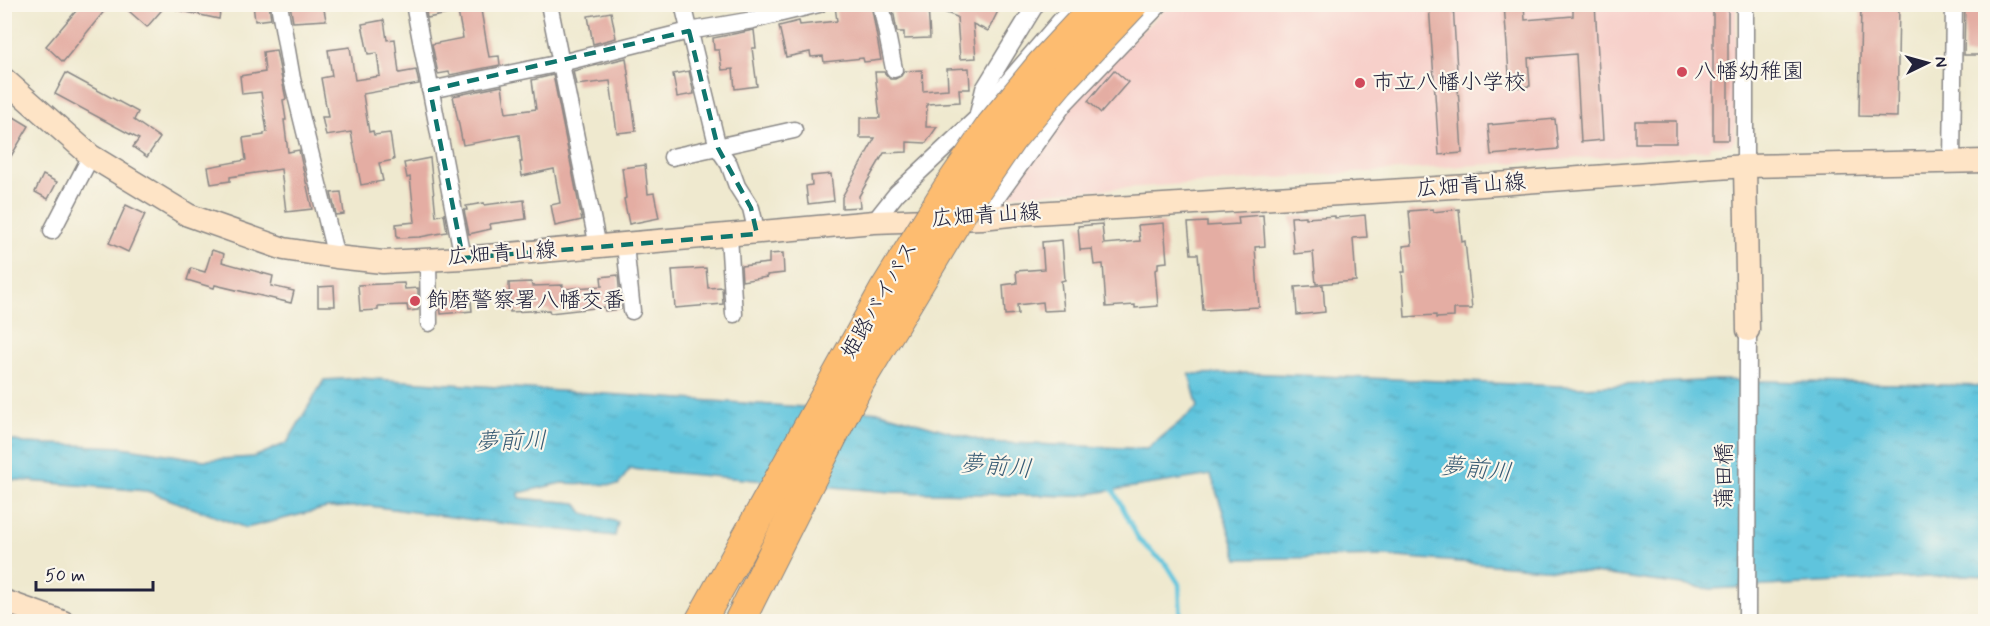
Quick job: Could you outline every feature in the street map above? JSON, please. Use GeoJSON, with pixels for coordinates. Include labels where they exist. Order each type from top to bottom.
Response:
{"type":"FeatureCollection","features":[{"type":"Feature","properties":{"kind":"highway","name":"姫路バイパス"},"geometry":{"type":"LineString","coordinates":[[700,621],[884,291],[946,190],[991,126],[1042,64],[1098,4]]}},
{"type":"Feature","properties":{"kind":"highway","name":"姫路バイパス"},"geometry":{"type":"LineString","coordinates":[[739,621],[860,381],[967,203],[1024,122],[1133,4]]}},
{"type":"Feature","properties":{"kind":"main road","name":"広畑青山線"},"geometry":{"type":"LineString","coordinates":[[6,83],[91,156],[188,215],[284,249],[383,262],[626,245],[874,222],[982,218],[1480,186],[1744,166],[1986,161]]}},
{"type":"Feature","properties":{"kind":"main road"},"geometry":{"type":"LineString","coordinates":[[1744,166],[1748,330]]}},
{"type":"Feature","properties":{"kind":"main road"},"geometry":{"type":"LineString","coordinates":[[4,601],[63,621]]}},
{"type":"Feature","properties":{"kind":"street"},"geometry":{"type":"LineString","coordinates":[[279,4],[292,79],[336,257]]}},
{"type":"Feature","properties":{"kind":"street"},"geometry":{"type":"LineString","coordinates":[[414,4],[463,258]]}},
{"type":"Feature","properties":{"kind":"street"},"geometry":{"type":"LineString","coordinates":[[549,4],[598,247]]}},
{"type":"Feature","properties":{"kind":"street"},"geometry":{"type":"LineString","coordinates":[[683,4],[718,148],[729,164],[737,186],[751,208],[757,234]]}},
{"type":"Feature","properties":{"kind":"street"},"geometry":{"type":"LineString","coordinates":[[430,90],[561,63],[689,31],[753,20],[819,4]]}},
{"type":"Feature","properties":{"kind":"street"},"geometry":{"type":"LineString","coordinates":[[881,4],[894,69]]}},
{"type":"Feature","properties":{"kind":"street"},"geometry":{"type":"LineString","coordinates":[[977,118],[984,89],[1036,4]]}},
{"type":"Feature","properties":{"kind":"street"},"geometry":{"type":"LineString","coordinates":[[874,222],[897,193],[977,118],[1077,4]]}},
{"type":"Feature","properties":{"kind":"street"},"geometry":{"type":"LineString","coordinates":[[982,218],[1064,104],[1160,4]]}},
{"type":"Feature","properties":{"kind":"street"},"geometry":{"type":"LineString","coordinates":[[1744,166],[1745,4]]}},
{"type":"Feature","properties":{"kind":"street"},"geometry":{"type":"LineString","coordinates":[[1952,161],[1954,4]]}},
{"type":"Feature","properties":{"kind":"street"},"geometry":{"type":"LineString","coordinates":[[672,157],[794,130]]}},
{"type":"Feature","properties":{"kind":"street"},"geometry":{"type":"LineString","coordinates":[[52,231],[91,156]]}},
{"type":"Feature","properties":{"kind":"street"},"geometry":{"type":"LineString","coordinates":[[729,236],[734,314]]}},
{"type":"Feature","properties":{"kind":"street"},"geometry":{"type":"LineString","coordinates":[[626,245],[632,311]]}},
{"type":"Feature","properties":{"kind":"street"},"geometry":{"type":"LineString","coordinates":[[428,260],[429,322]]}},
{"type":"Feature","properties":{"kind":"street","name":"蒲田橋"},"geometry":{"type":"LineString","coordinates":[[1747,621],[1748,330]]}},
{"type":"Feature","properties":{"kind":"highlighted area"},"geometry":{"type":"Polygon","coordinates":[[[689,31],[718,148],[751,208],[757,234],[463,258],[430,90],[689,31]]]}},
{"type":"Feature","properties":{"kind":"shaded area","name":"市立八幡小学校"},"geometry":{"type":"Polygon","coordinates":[[[1169,5],[1736,5],[1735,139],[1730,145],[1710,146],[1708,150],[1000,196],[1062,114],[1121,51],[1169,5]]]}},
{"type":"Feature","properties":{"kind":"water","name":"夢前川"},"geometry":{"type":"Polygon","coordinates":[[[1247,373],[1585,387],[1717,380],[1985,386],[1985,576],[1966,575],[1711,589],[1594,573],[1385,556],[1238,559],[1211,475],[1075,496],[890,492],[630,469],[618,485],[561,483],[519,493],[519,498],[576,503],[583,513],[618,522],[615,536],[370,506],[327,508],[246,528],[147,491],[5,479],[4,438],[24,443],[122,447],[204,460],[254,457],[287,443],[324,380],[359,378],[881,412],[985,442],[1147,449],[1198,407],[1189,374],[1247,373]]]}},
{"type":"Feature","properties":{"kind":"building"},"geometry":{"type":"Polygon","coordinates":[[[82,4],[110,4],[63,62],[46,46],[82,4]]]}},
{"type":"Feature","properties":{"kind":"building"},"geometry":{"type":"Polygon","coordinates":[[[121,4],[167,4],[147,27],[121,4]]]}},
{"type":"Feature","properties":{"kind":"building"},"geometry":{"type":"Polygon","coordinates":[[[178,4],[221,4],[219,19],[177,10],[178,4]]]}},
{"type":"Feature","properties":{"kind":"building"},"geometry":{"type":"Polygon","coordinates":[[[253,4],[269,4],[271,19],[255,21],[253,4]]]}},
{"type":"Feature","properties":{"kind":"building"},"geometry":{"type":"Polygon","coordinates":[[[290,4],[323,4],[326,20],[293,22],[290,4]]]}},
{"type":"Feature","properties":{"kind":"building"},"geometry":{"type":"Polygon","coordinates":[[[425,4],[480,4],[489,57],[499,56],[500,65],[450,75],[449,72],[438,74],[432,44],[463,38],[458,12],[427,18],[425,4]]]}},
{"type":"Feature","properties":{"kind":"building"},"geometry":{"type":"Polygon","coordinates":[[[871,4],[881,60],[864,62],[863,58],[824,62],[823,56],[811,57],[810,52],[786,57],[779,26],[799,21],[800,25],[837,21],[835,6],[871,4]]]}},
{"type":"Feature","properties":{"kind":"building"},"geometry":{"type":"Polygon","coordinates":[[[892,4],[984,4],[998,11],[988,31],[973,24],[976,58],[960,59],[957,17],[928,6],[930,38],[904,39],[904,32],[897,32],[892,4]]]}},
{"type":"Feature","properties":{"kind":"building"},"geometry":{"type":"Polygon","coordinates":[[[1429,4],[1453,4],[1462,153],[1439,155],[1429,4]]]}},
{"type":"Feature","properties":{"kind":"building"},"geometry":{"type":"Polygon","coordinates":[[[1504,4],[1524,4],[1525,20],[1573,16],[1573,4],[1595,4],[1603,140],[1581,142],[1576,54],[1528,58],[1530,86],[1510,88],[1504,4]]]}},
{"type":"Feature","properties":{"kind":"building"},"geometry":{"type":"Polygon","coordinates":[[[1713,4],[1728,4],[1728,140],[1713,140],[1713,4]]]}},
{"type":"Feature","properties":{"kind":"building"},"geometry":{"type":"Polygon","coordinates":[[[1861,4],[1899,4],[1897,117],[1859,116],[1861,4]]]}},
{"type":"Feature","properties":{"kind":"building"},"geometry":{"type":"Polygon","coordinates":[[[1965,4],[1986,4],[1986,55],[1964,55],[1965,4]]]}},
{"type":"Feature","properties":{"kind":"building"},"geometry":{"type":"Polygon","coordinates":[[[611,12],[616,38],[593,44],[588,16],[611,12]]]}},
{"type":"Feature","properties":{"kind":"building"},"geometry":{"type":"Polygon","coordinates":[[[384,20],[387,40],[395,39],[399,73],[416,70],[419,84],[363,94],[369,132],[373,131],[374,135],[390,133],[394,160],[379,163],[383,181],[361,185],[351,132],[326,136],[322,117],[328,117],[321,78],[332,76],[328,50],[350,47],[355,80],[380,76],[377,53],[368,54],[362,24],[384,20]]]}},
{"type":"Feature","properties":{"kind":"building"},"geometry":{"type":"Polygon","coordinates":[[[754,30],[756,48],[752,48],[757,86],[735,89],[733,69],[722,70],[719,50],[714,50],[713,38],[754,30]]]}},
{"type":"Feature","properties":{"kind":"building"},"geometry":{"type":"Polygon","coordinates":[[[276,50],[286,99],[283,100],[288,152],[299,150],[312,209],[286,212],[281,169],[230,177],[230,181],[211,184],[208,167],[246,160],[243,138],[264,135],[267,132],[261,92],[242,94],[240,76],[265,72],[263,52],[276,50]]]}},
{"type":"Feature","properties":{"kind":"building"},"geometry":{"type":"Polygon","coordinates":[[[626,58],[636,131],[617,133],[610,81],[576,85],[573,71],[626,58]]]}},
{"type":"Feature","properties":{"kind":"building"},"geometry":{"type":"Polygon","coordinates":[[[969,68],[970,89],[959,89],[960,102],[927,104],[926,127],[937,127],[926,143],[907,142],[907,152],[884,153],[859,196],[860,207],[842,208],[842,197],[875,138],[860,138],[860,118],[880,118],[875,72],[884,72],[890,79],[895,79],[904,71],[922,70],[923,91],[948,89],[947,69],[969,68]]]}},
{"type":"Feature","properties":{"kind":"building"},"geometry":{"type":"Polygon","coordinates":[[[1114,70],[1128,82],[1101,113],[1088,101],[1114,70]]]}},
{"type":"Feature","properties":{"kind":"building"},"geometry":{"type":"Polygon","coordinates":[[[689,71],[694,94],[677,97],[673,74],[689,71]]]}},
{"type":"Feature","properties":{"kind":"building"},"geometry":{"type":"Polygon","coordinates":[[[66,73],[138,112],[134,120],[160,138],[147,157],[133,147],[139,139],[55,94],[66,73]]]}},
{"type":"Feature","properties":{"kind":"building"},"geometry":{"type":"Polygon","coordinates":[[[553,75],[582,220],[555,226],[551,205],[560,203],[554,169],[522,176],[519,135],[463,145],[453,96],[502,86],[506,113],[536,109],[532,80],[553,75]]]}},
{"type":"Feature","properties":{"kind":"building"},"geometry":{"type":"Polygon","coordinates":[[[9,114],[29,126],[4,168],[4,122],[9,114]]]}},
{"type":"Feature","properties":{"kind":"building"},"geometry":{"type":"Polygon","coordinates":[[[1555,119],[1558,149],[1491,155],[1488,125],[1555,119]]]}},
{"type":"Feature","properties":{"kind":"building"},"geometry":{"type":"Polygon","coordinates":[[[1635,121],[1676,121],[1676,143],[1635,143],[1635,121]]]}},
{"type":"Feature","properties":{"kind":"building"},"geometry":{"type":"Polygon","coordinates":[[[430,158],[436,216],[444,214],[447,232],[397,238],[396,224],[415,222],[410,177],[407,178],[404,163],[430,158]]]}},
{"type":"Feature","properties":{"kind":"building"},"geometry":{"type":"Polygon","coordinates":[[[645,165],[648,194],[654,193],[659,218],[629,224],[624,199],[626,198],[622,168],[645,165]]]}},
{"type":"Feature","properties":{"kind":"building"},"geometry":{"type":"Polygon","coordinates":[[[831,174],[834,201],[808,204],[806,186],[812,185],[811,176],[831,174]]]}},
{"type":"Feature","properties":{"kind":"building"},"geometry":{"type":"Polygon","coordinates":[[[43,175],[57,182],[48,199],[35,192],[43,175]]]}},
{"type":"Feature","properties":{"kind":"building"},"geometry":{"type":"Polygon","coordinates":[[[341,192],[344,214],[336,215],[331,193],[341,192]]]}},
{"type":"Feature","properties":{"kind":"building"},"geometry":{"type":"Polygon","coordinates":[[[524,200],[526,219],[490,224],[491,229],[469,234],[464,210],[467,210],[466,206],[524,200]]]}},
{"type":"Feature","properties":{"kind":"building"},"geometry":{"type":"Polygon","coordinates":[[[126,205],[145,214],[128,252],[109,243],[126,205]]]}},
{"type":"Feature","properties":{"kind":"building"},"geometry":{"type":"Polygon","coordinates":[[[1433,209],[1433,212],[1459,209],[1462,242],[1465,241],[1472,309],[1454,309],[1454,317],[1436,318],[1436,315],[1405,317],[1402,272],[1405,272],[1403,246],[1412,245],[1409,211],[1433,209]]]}},
{"type":"Feature","properties":{"kind":"building"},"geometry":{"type":"Polygon","coordinates":[[[1263,215],[1265,246],[1255,247],[1259,307],[1203,310],[1198,254],[1191,254],[1188,223],[1207,222],[1207,226],[1239,224],[1238,217],[1263,215]]]}},
{"type":"Feature","properties":{"kind":"building"},"geometry":{"type":"Polygon","coordinates":[[[1365,215],[1367,237],[1353,238],[1356,281],[1316,284],[1313,252],[1294,254],[1291,217],[1335,216],[1335,218],[1365,215]]]}},
{"type":"Feature","properties":{"kind":"building"},"geometry":{"type":"Polygon","coordinates":[[[1164,223],[1167,262],[1158,263],[1158,269],[1155,270],[1158,306],[1106,307],[1103,264],[1094,265],[1092,249],[1080,250],[1078,226],[1102,224],[1104,244],[1140,241],[1138,225],[1164,223]]]}},
{"type":"Feature","properties":{"kind":"building"},"geometry":{"type":"Polygon","coordinates":[[[1062,240],[1065,280],[1061,281],[1064,310],[1044,311],[1043,302],[1017,305],[1018,314],[1005,315],[1003,285],[1017,283],[1016,271],[1044,269],[1042,242],[1062,240]]]}},
{"type":"Feature","properties":{"kind":"building"},"geometry":{"type":"Polygon","coordinates":[[[212,250],[224,254],[222,262],[273,276],[271,286],[294,291],[291,303],[215,285],[214,288],[187,280],[191,268],[205,272],[212,250]]]}},
{"type":"Feature","properties":{"kind":"building"},"geometry":{"type":"Polygon","coordinates":[[[783,253],[784,273],[742,281],[741,266],[769,263],[769,254],[783,253]]]}},
{"type":"Feature","properties":{"kind":"building"},"geometry":{"type":"Polygon","coordinates":[[[706,268],[708,288],[722,287],[723,304],[675,308],[672,270],[706,268]]]}},
{"type":"Feature","properties":{"kind":"building"},"geometry":{"type":"Polygon","coordinates":[[[618,275],[621,309],[605,311],[604,307],[550,313],[549,310],[510,312],[509,283],[531,282],[532,286],[563,285],[563,289],[602,286],[601,277],[618,275]]]}},
{"type":"Feature","properties":{"kind":"building"},"geometry":{"type":"Polygon","coordinates":[[[404,283],[405,289],[418,288],[418,310],[408,311],[407,305],[378,306],[378,310],[360,311],[358,285],[404,283]]]}},
{"type":"Feature","properties":{"kind":"building"},"geometry":{"type":"Polygon","coordinates":[[[1323,285],[1325,312],[1297,315],[1295,287],[1323,285]]]}},
{"type":"Feature","properties":{"kind":"building"},"geometry":{"type":"Polygon","coordinates":[[[334,286],[335,306],[318,306],[318,287],[334,286]]]}},
{"type":"Feature","properties":{"kind":"building"},"geometry":{"type":"Polygon","coordinates":[[[470,290],[472,311],[441,314],[439,293],[470,290]]]}},
{"type":"Feature","properties":{"kind":"waterway"},"geometry":{"type":"LineString","coordinates":[[1111,489],[1139,540],[1167,565],[1179,584],[1181,622]]}},
{"type":"Feature","properties":{"kind":"place","name":"八幡幼稚園"},"geometry":{"type":"Point","coordinates":[1682,72]}},
{"type":"Feature","properties":{"kind":"place","name":"市立八幡小学校"},"geometry":{"type":"Point","coordinates":[1360,83]}},
{"type":"Feature","properties":{"kind":"place","name":"飾磨警察署八幡交番"},"geometry":{"type":"Point","coordinates":[415,301]}}]}
